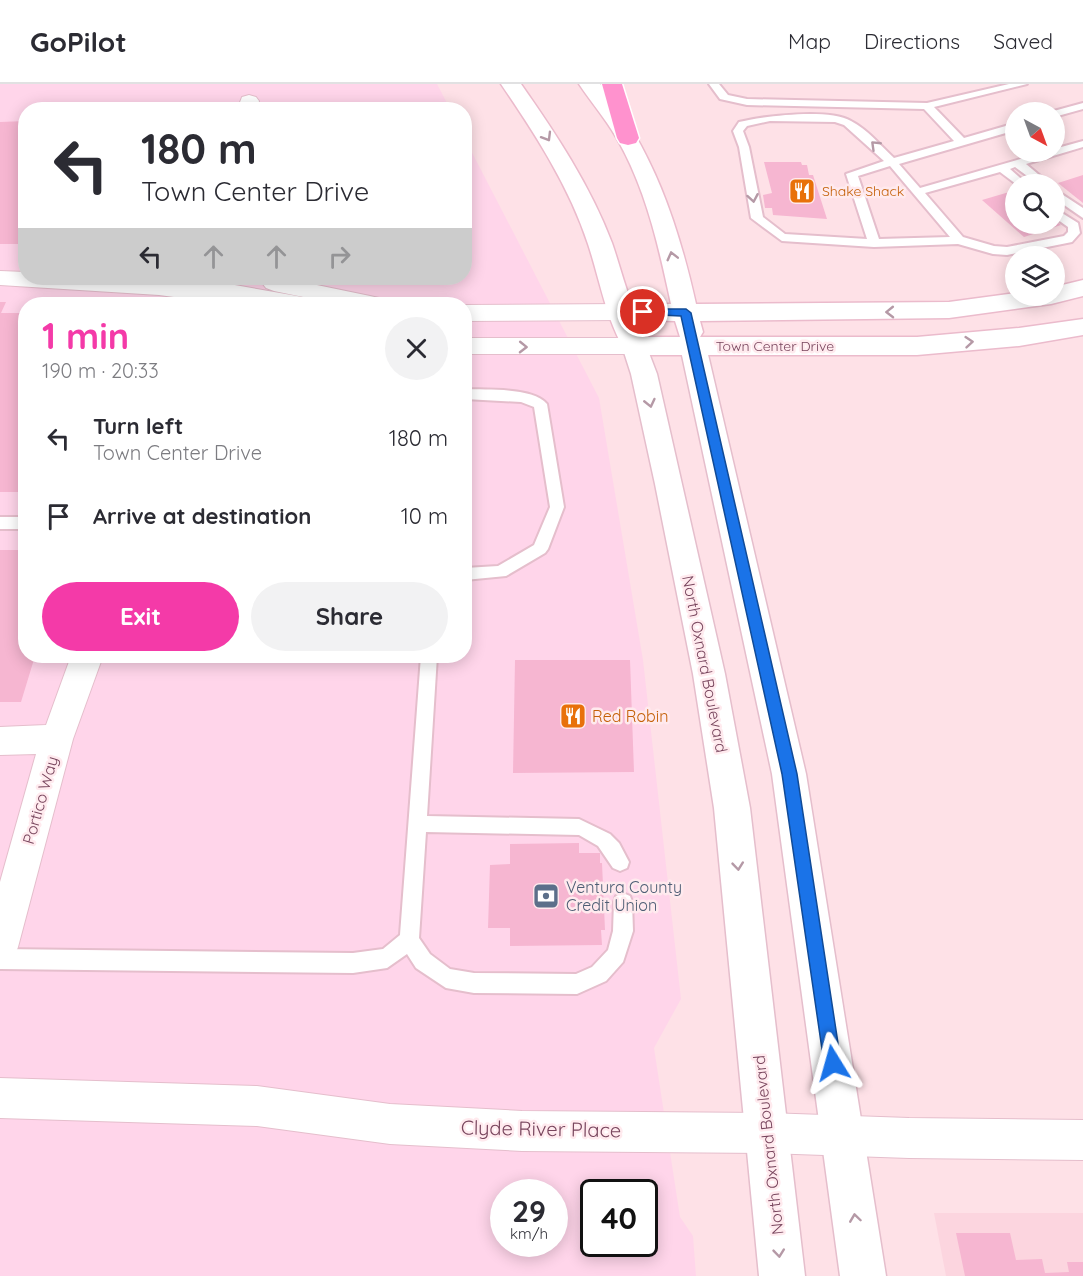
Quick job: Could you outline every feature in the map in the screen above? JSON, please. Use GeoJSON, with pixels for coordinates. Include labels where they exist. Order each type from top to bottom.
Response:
{"type":"FeatureCollection","features":[{"type":"Feature","properties":{"kind":"highway"},"geometry":{"type":"LineString","coordinates":[[612,84],[628,138]]}},
{"type":"Feature","properties":{"kind":"main road","name":"North Oxnard Boulevard"},"geometry":{"type":"LineString","coordinates":[[511,84],[546,135],[571,179],[600,243],[644,374],[707,663],[730,796],[782,1276]]}},
{"type":"Feature","properties":{"kind":"main road"},"geometry":{"type":"LineString","coordinates":[[589,84],[628,138],[648,182],[665,227],[686,313],[789,774],[863,1276]]}},
{"type":"Feature","properties":{"kind":"main road","name":"Town Center Drive"},"geometry":{"type":"LineString","coordinates":[[1065,292],[1083,288]]}},
{"type":"Feature","properties":{"kind":"main road","name":"Town Center Drive"},"geometry":{"type":"LineString","coordinates":[[622,312],[949,310],[1005,302]]}},
{"type":"Feature","properties":{"kind":"main road","name":"Town Center Drive"},"geometry":{"type":"LineString","coordinates":[[635,346],[917,346],[1019,337],[1083,327]]}},
{"type":"Feature","properties":{"kind":"street"},"geometry":{"type":"LineString","coordinates":[[0,278],[18,279]]}},
{"type":"Feature","properties":{"kind":"street"},"geometry":{"type":"LineString","coordinates":[[124,285],[159,287],[200,295],[229,292],[257,297]]}},
{"type":"Feature","properties":{"kind":"street"},"geometry":{"type":"LineString","coordinates":[[287,285],[339,297]]}},
{"type":"Feature","properties":{"kind":"street","name":"Town Center Drive"},"geometry":{"type":"LineString","coordinates":[[472,313],[622,312]]}},
{"type":"Feature","properties":{"kind":"street","name":"Town Center Drive"},"geometry":{"type":"LineString","coordinates":[[472,346],[635,346]]}},
{"type":"Feature","properties":{"kind":"street","name":"Portico Way"},"geometry":{"type":"LineString","coordinates":[[0,947],[57,739],[84,663]]}},
{"type":"Feature","properties":{"kind":"street"},"geometry":{"type":"LineString","coordinates":[[0,741],[57,739]]}},
{"type":"Feature","properties":{"kind":"street","name":"Clyde River Place"},"geometry":{"type":"LineString","coordinates":[[0,1098],[257,1106],[390,1124],[522,1131],[767,1132],[844,1136],[1083,1140]]}},
{"type":"Feature","properties":{"kind":"lane"},"geometry":{"type":"LineString","coordinates":[[714,84],[724,97],[747,102],[927,106],[1022,84]]}},
{"type":"Feature","properties":{"kind":"lane"},"geometry":{"type":"LineString","coordinates":[[951,101],[958,84]]}},
{"type":"Feature","properties":{"kind":"lane"},"geometry":{"type":"LineString","coordinates":[[927,106],[962,142]]}},
{"type":"Feature","properties":{"kind":"lane"},"geometry":{"type":"LineString","coordinates":[[1065,111],[1083,106]]}},
{"type":"Feature","properties":{"kind":"lane"},"geometry":{"type":"LineString","coordinates":[[959,240],[892,162],[857,129],[771,128],[758,131],[744,147],[757,218],[782,237],[874,243],[959,240],[993,250],[1007,251],[1068,239],[1074,233],[1074,226],[1065,219]]}},
{"type":"Feature","properties":{"kind":"lane"},"geometry":{"type":"LineString","coordinates":[[874,243],[852,174],[1005,129]]}},
{"type":"Feature","properties":{"kind":"lane"},"geometry":{"type":"LineString","coordinates":[[918,192],[1083,144]]}},
{"type":"Feature","properties":{"kind":"lane"},"geometry":{"type":"LineString","coordinates":[[1017,163],[1032,174]]}},
{"type":"Feature","properties":{"kind":"lane"},"geometry":{"type":"LineString","coordinates":[[1001,167],[1010,174]]}},
{"type":"Feature","properties":{"kind":"lane"},"geometry":{"type":"LineString","coordinates":[[1065,200],[1083,214]]}},
{"type":"Feature","properties":{"kind":"lane"},"geometry":{"type":"LineString","coordinates":[[472,394],[523,398],[540,404],[557,507],[540,549],[501,572],[472,574]]}},
{"type":"Feature","properties":{"kind":"lane"},"geometry":{"type":"LineString","coordinates":[[0,524],[18,523]]}},
{"type":"Feature","properties":{"kind":"lane"},"geometry":{"type":"LineString","coordinates":[[429,663],[409,940],[423,961],[446,978],[474,983],[577,984],[599,974],[616,955],[623,931],[623,902]]}},
{"type":"Feature","properties":{"kind":"lane"},"geometry":{"type":"LineString","coordinates":[[418,824],[579,827],[597,833],[613,846],[620,862]]}},
{"type":"Feature","properties":{"kind":"lane"},"geometry":{"type":"LineString","coordinates":[[0,959],[353,963],[387,958],[409,940]]}},
{"type":"Feature","properties":{"kind":"shaded area"},"geometry":{"type":"Polygon","coordinates":[[[0,84],[437,84],[446,102],[18,102],[18,285],[472,285],[472,153],[599,398],[643,660],[681,999],[654,1048],[680,1217],[693,1236],[696,1276],[0,1276],[0,84]]]}},
{"type":"Feature","properties":{"kind":"shaded area"},"geometry":{"type":"Polygon","coordinates":[[[934,1213],[1083,1213],[1083,1276],[946,1276],[934,1213]]]}},
{"type":"Feature","properties":{"kind":"building"},"geometry":{"type":"Polygon","coordinates":[[[18,121],[18,244],[0,244],[0,122],[18,121]]]}},
{"type":"Feature","properties":{"kind":"building"},"geometry":{"type":"Polygon","coordinates":[[[764,162],[801,162],[802,165],[807,165],[809,175],[813,175],[827,219],[773,215],[772,208],[765,208],[763,195],[772,193],[764,162]]]}},
{"type":"Feature","properties":{"kind":"building"},"geometry":{"type":"Polygon","coordinates":[[[1083,175],[1083,203],[1065,189],[1065,181],[1083,175]]]}},
{"type":"Feature","properties":{"kind":"building"},"geometry":{"type":"Polygon","coordinates":[[[1005,193],[1005,220],[982,200],[1005,193]]]}},
{"type":"Feature","properties":{"kind":"building"},"geometry":{"type":"Polygon","coordinates":[[[0,302],[6,302],[1,313],[18,313],[18,492],[0,492],[0,302]]]}},
{"type":"Feature","properties":{"kind":"building"},"geometry":{"type":"Polygon","coordinates":[[[0,550],[18,550],[18,663],[33,663],[21,702],[0,702],[0,550]]]}},
{"type":"Feature","properties":{"kind":"building","name":"Red Robin"},"geometry":{"type":"Polygon","coordinates":[[[515,660],[630,660],[634,772],[513,773],[515,660]]]}},
{"type":"Feature","properties":{"kind":"building","name":"Ventura County Credit Union"},"geometry":{"type":"Polygon","coordinates":[[[579,843],[579,853],[600,853],[605,930],[601,930],[602,945],[510,946],[510,928],[488,928],[490,865],[510,864],[510,844],[579,843]]]}},
{"type":"Feature","properties":{"kind":"building"},"geometry":{"type":"Polygon","coordinates":[[[956,1233],[1010,1233],[1016,1260],[1042,1259],[1045,1273],[1069,1272],[1067,1262],[1083,1262],[1083,1276],[965,1276],[956,1233]]]}},
{"type":"Feature","properties":{"kind":"place","name":"Shake Shack"},"geometry":{"type":"Point","coordinates":[802,191]}},
{"type":"Feature","properties":{"kind":"place","name":"Red Robin"},"geometry":{"type":"Point","coordinates":[573,716]}},
{"type":"Feature","properties":{"kind":"place","name":"Ventura County Credit Union"},"geometry":{"type":"Point","coordinates":[546,896]}},
{"type":"Feature","properties":{"kind":"route"},"geometry":{"type":"LineString","coordinates":[[643,312],[686,313],[789,774],[833,1063]]}}]}
